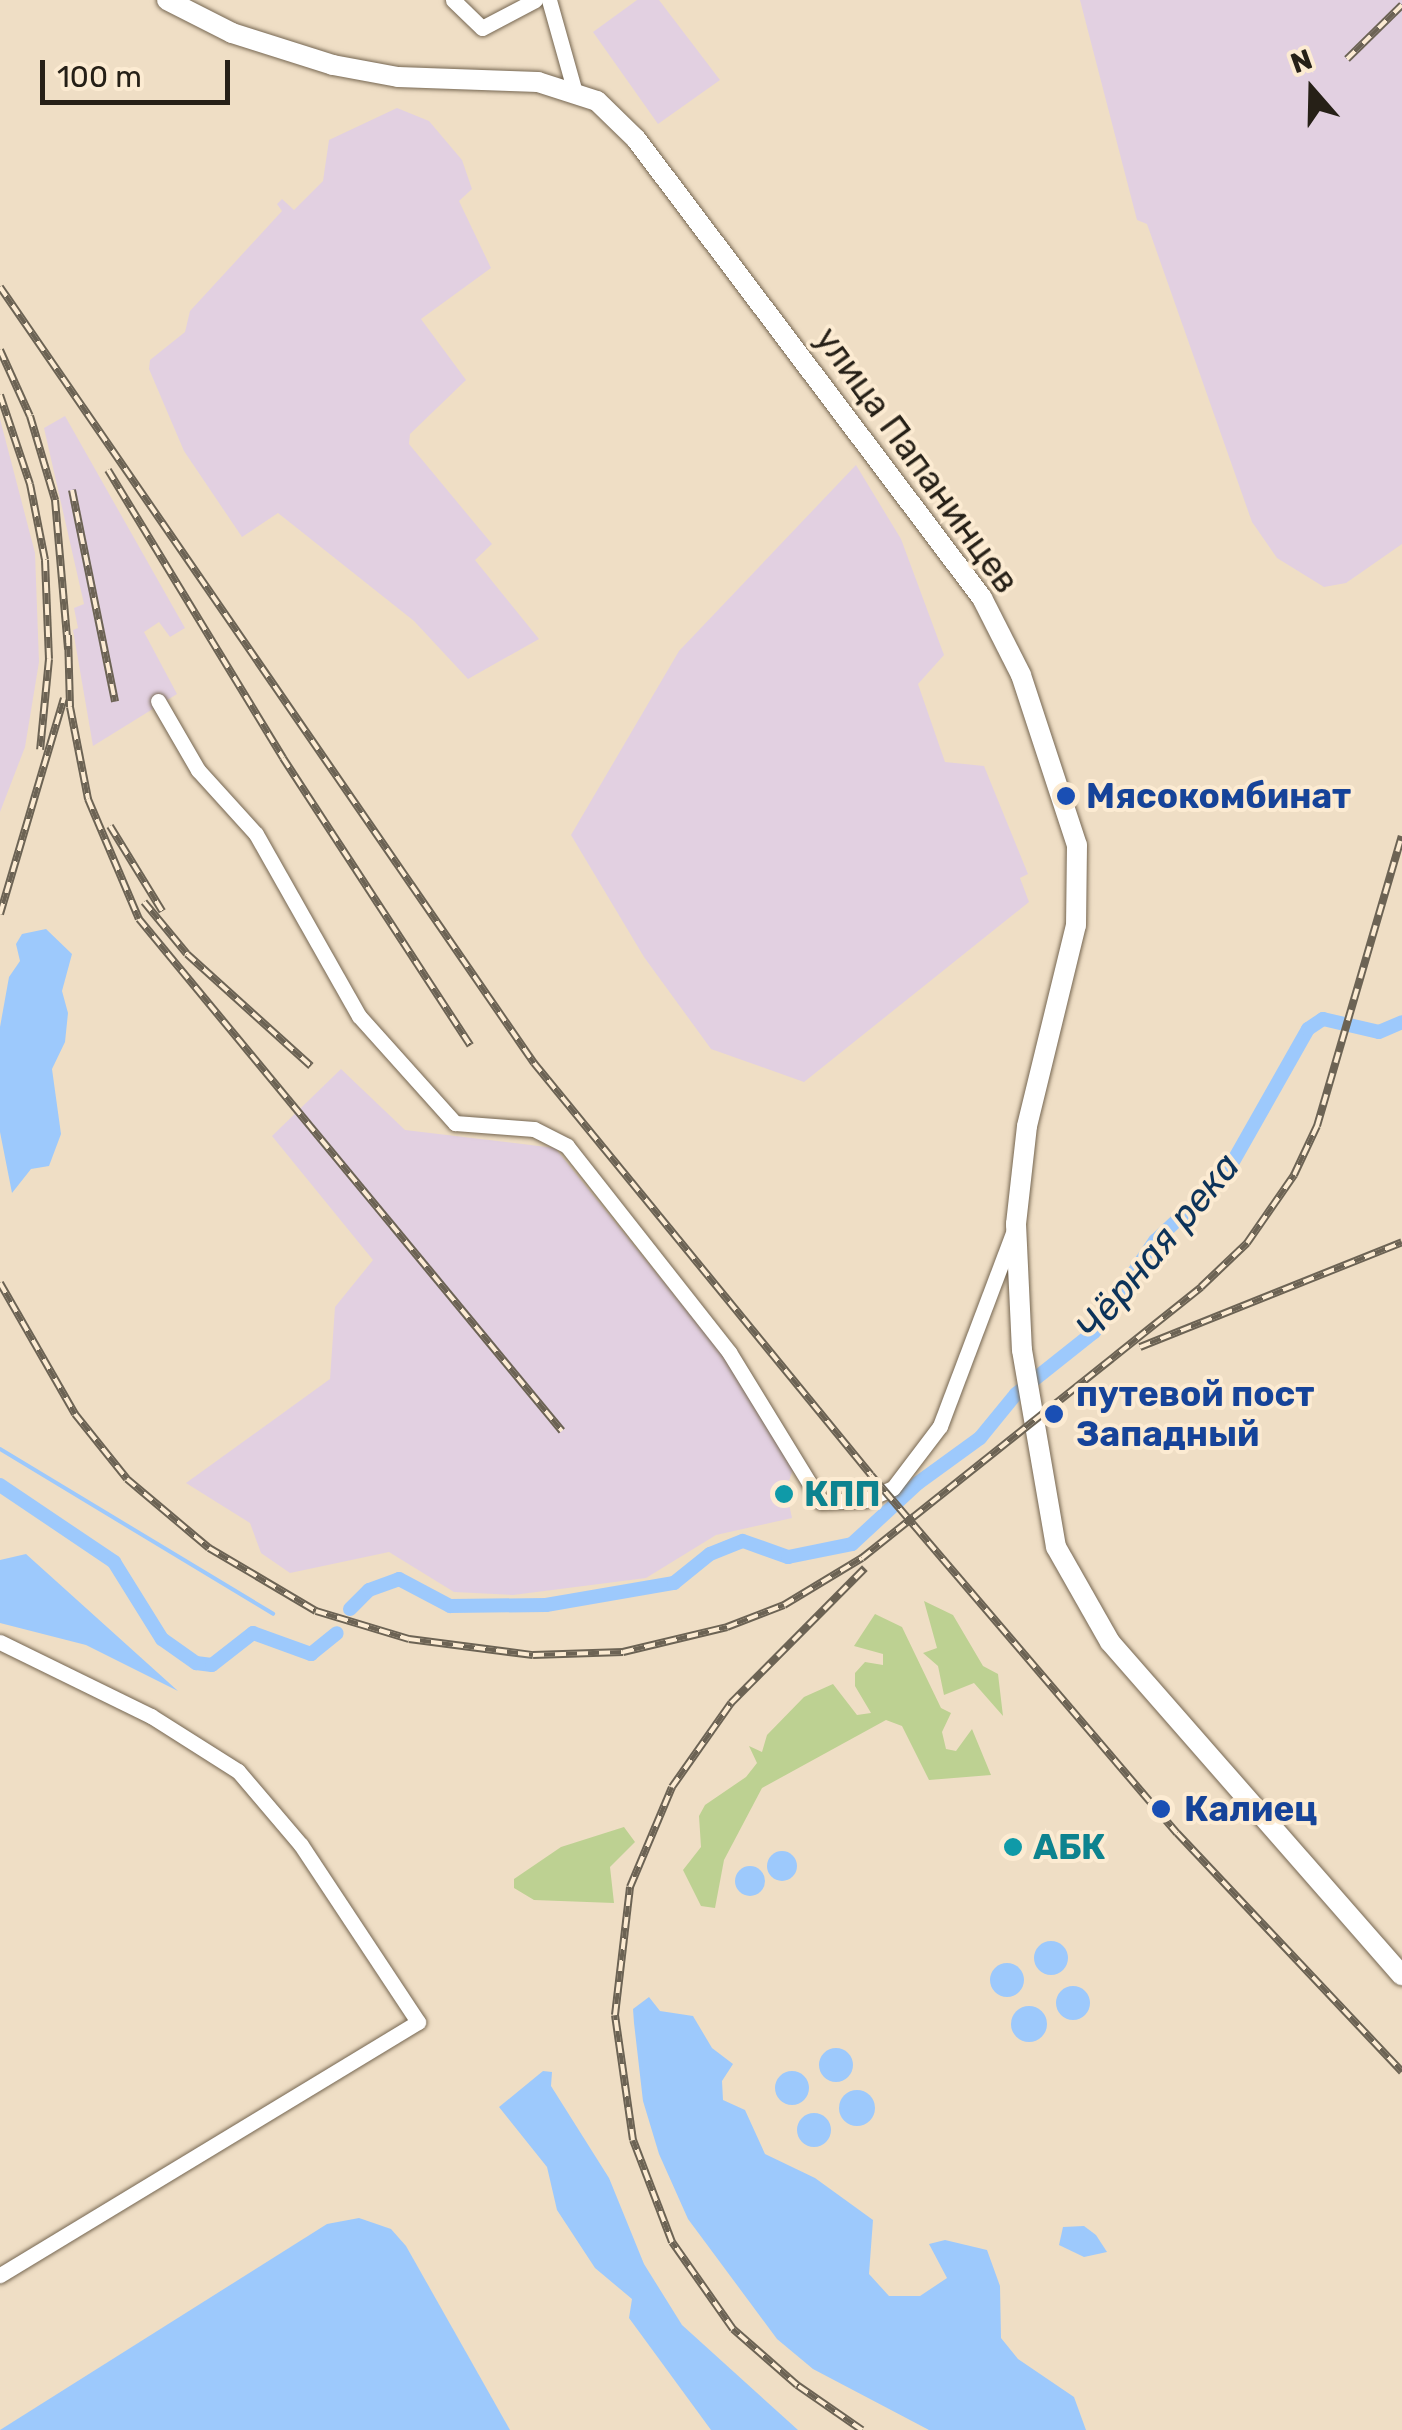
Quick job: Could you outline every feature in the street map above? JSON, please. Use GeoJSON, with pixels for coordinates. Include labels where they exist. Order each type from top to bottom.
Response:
{"type":"FeatureCollection","features":[{"type":"Feature","properties":{"kind":"main road"},"geometry":{"type":"LineString","coordinates":[[167,0],[232,33],[334,66],[398,77],[574,89]]}},
{"type":"Feature","properties":{"kind":"main road","name":"улица Папанинцев"},"geometry":{"type":"LineString","coordinates":[[574,89],[608,110],[636,139],[923,513],[982,598],[1022,675],[1072,816],[1076,925],[1027,1126],[1016,1224],[1022,1350],[1053,1536],[1086,1607],[1242,1798],[1402,1976]]}},
{"type":"Feature","properties":{"kind":"street"},"geometry":{"type":"LineString","coordinates":[[453,0],[482,28],[535,0]]}},
{"type":"Feature","properties":{"kind":"street"},"geometry":{"type":"LineString","coordinates":[[549,0],[574,89]]}},
{"type":"Feature","properties":{"kind":"street"},"geometry":{"type":"LineString","coordinates":[[158,701],[198,770],[256,834],[358,1016],[455,1123],[534,1128],[567,1146],[729,1352],[821,1502],[865,1500],[893,1488],[940,1426],[1016,1224]]}},
{"type":"Feature","properties":{"kind":"street"},"geometry":{"type":"LineString","coordinates":[[0,1642],[134,1707],[238,1771],[293,1834],[418,2022],[0,2275]]}},
{"type":"Feature","properties":{"kind":"shaded area"},"geometry":{"type":"Polygon","coordinates":[[[637,0],[659,0],[720,80],[658,124],[593,32],[637,0]]]}},
{"type":"Feature","properties":{"kind":"shaded area"},"geometry":{"type":"Polygon","coordinates":[[[1080,0],[1402,0],[1402,544],[1346,583],[1324,587],[1277,558],[1252,522],[1147,224],[1137,220],[1080,0]]]}},
{"type":"Feature","properties":{"kind":"shaded area"},"geometry":{"type":"Polygon","coordinates":[[[397,108],[429,121],[462,160],[472,189],[459,201],[491,268],[421,319],[466,380],[410,434],[409,444],[492,544],[475,560],[539,639],[468,679],[414,621],[278,513],[242,537],[184,451],[149,369],[150,360],[185,332],[190,311],[282,211],[277,204],[282,199],[294,210],[323,181],[329,140],[397,108]]]}},
{"type":"Feature","properties":{"kind":"shaded area"},"geometry":{"type":"Polygon","coordinates":[[[65,416],[185,628],[170,637],[159,622],[144,632],[177,694],[93,746],[73,630],[78,628],[74,608],[84,604],[44,428],[65,416]]]}},
{"type":"Feature","properties":{"kind":"shaded area"},"geometry":{"type":"Polygon","coordinates":[[[0,419],[35,553],[39,662],[25,747],[0,812],[0,419]]]}},
{"type":"Feature","properties":{"kind":"shaded area"},"geometry":{"type":"Polygon","coordinates":[[[856,465],[901,539],[944,655],[918,684],[945,762],[984,766],[1028,874],[1020,878],[1029,902],[804,1082],[711,1049],[644,957],[571,835],[679,651],[856,465]]]}},
{"type":"Feature","properties":{"kind":"shaded area"},"geometry":{"type":"Polygon","coordinates":[[[341,1069],[405,1130],[555,1148],[721,1353],[794,1466],[786,1490],[792,1518],[716,1535],[646,1578],[513,1595],[454,1592],[389,1552],[290,1573],[261,1553],[250,1523],[186,1483],[330,1379],[335,1307],[373,1260],[272,1136],[341,1069]]]}},
{"type":"Feature","properties":{"kind":"green space"},"geometry":{"type":"Polygon","coordinates":[[[924,1601],[953,1615],[983,1666],[998,1674],[1003,1716],[974,1683],[944,1695],[938,1666],[923,1653],[937,1648],[924,1601]]]}},
{"type":"Feature","properties":{"kind":"green space"},"geometry":{"type":"Polygon","coordinates":[[[875,1614],[902,1627],[941,1708],[951,1713],[942,1732],[946,1749],[956,1751],[972,1729],[991,1775],[929,1780],[902,1726],[886,1720],[762,1788],[724,1860],[715,1908],[701,1906],[683,1870],[701,1847],[699,1816],[705,1805],[746,1777],[757,1763],[749,1746],[762,1752],[767,1735],[804,1697],[833,1684],[857,1715],[871,1713],[855,1686],[855,1673],[865,1662],[883,1665],[883,1654],[854,1646],[875,1614]]]}},
{"type":"Feature","properties":{"kind":"green space"},"geometry":{"type":"Polygon","coordinates":[[[624,1827],[635,1842],[610,1867],[614,1903],[534,1900],[514,1888],[514,1879],[561,1847],[624,1827]]]}},
{"type":"Feature","properties":{"kind":"water"},"geometry":{"type":"Polygon","coordinates":[[[46,929],[72,954],[62,991],[68,1013],[65,1042],[52,1069],[61,1134],[49,1166],[31,1169],[12,1193],[0,1132],[0,1027],[9,977],[20,961],[16,944],[22,934],[46,929]]]}},
{"type":"Feature","properties":{"kind":"water"},"geometry":{"type":"Polygon","coordinates":[[[26,1554],[178,1691],[86,1645],[0,1623],[0,1560],[26,1554]]]}},
{"type":"Feature","properties":{"kind":"water"},"geometry":{"type":"Polygon","coordinates":[[[782,1851],[793,1855],[797,1866],[793,1877],[782,1881],[771,1877],[767,1866],[771,1855],[782,1851]]]}},
{"type":"Feature","properties":{"kind":"water"},"geometry":{"type":"Polygon","coordinates":[[[750,1866],[761,1870],[765,1881],[761,1892],[750,1896],[739,1892],[735,1881],[739,1870],[750,1866]]]}},
{"type":"Feature","properties":{"kind":"water"},"geometry":{"type":"Polygon","coordinates":[[[1051,1941],[1063,1946],[1068,1958],[1063,1970],[1051,1975],[1039,1970],[1034,1958],[1039,1946],[1051,1941]]]}},
{"type":"Feature","properties":{"kind":"water"},"geometry":{"type":"Polygon","coordinates":[[[1007,1963],[1019,1968],[1024,1980],[1019,1992],[1007,1997],[995,1992],[990,1980],[995,1968],[1007,1963]]]}},
{"type":"Feature","properties":{"kind":"water"},"geometry":{"type":"Polygon","coordinates":[[[1073,1986],[1085,1991],[1090,2003],[1085,2015],[1073,2020],[1061,2015],[1056,2003],[1061,1991],[1073,1986]]]}},
{"type":"Feature","properties":{"kind":"water"},"geometry":{"type":"Polygon","coordinates":[[[649,1997],[660,2011],[693,2016],[712,2048],[733,2064],[722,2081],[723,2100],[745,2110],[765,2154],[815,2178],[873,2220],[869,2274],[889,2296],[920,2296],[947,2278],[929,2244],[945,2240],[987,2250],[1000,2286],[1001,2338],[1018,2359],[1074,2397],[1086,2430],[929,2430],[813,2369],[777,2339],[688,2219],[659,2154],[643,2101],[633,2009],[649,1997]]]}},
{"type":"Feature","properties":{"kind":"water"},"geometry":{"type":"Polygon","coordinates":[[[1029,2006],[1041,2012],[1047,2024],[1041,2036],[1029,2042],[1017,2036],[1011,2024],[1017,2012],[1029,2006]]]}},
{"type":"Feature","properties":{"kind":"water"},"geometry":{"type":"Polygon","coordinates":[[[836,2048],[848,2053],[853,2065],[848,2077],[836,2082],[824,2077],[819,2065],[824,2053],[836,2048]]]}},
{"type":"Feature","properties":{"kind":"water"},"geometry":{"type":"Polygon","coordinates":[[[543,2071],[552,2072],[551,2086],[609,2178],[644,2264],[682,2325],[798,2430],[711,2430],[629,2318],[632,2299],[595,2268],[557,2210],[547,2167],[499,2107],[543,2071]]]}},
{"type":"Feature","properties":{"kind":"water"},"geometry":{"type":"Polygon","coordinates":[[[792,2071],[804,2076],[809,2088],[804,2100],[792,2105],[780,2100],[775,2088],[780,2076],[792,2071]]]}},
{"type":"Feature","properties":{"kind":"water"},"geometry":{"type":"Polygon","coordinates":[[[857,2090],[869,2096],[875,2108],[869,2120],[857,2126],[845,2120],[839,2108],[845,2096],[857,2090]]]}},
{"type":"Feature","properties":{"kind":"water"},"geometry":{"type":"Polygon","coordinates":[[[814,2113],[826,2118],[831,2130],[826,2142],[814,2147],[802,2142],[797,2130],[802,2118],[814,2113]]]}},
{"type":"Feature","properties":{"kind":"water"},"geometry":{"type":"Polygon","coordinates":[[[359,2218],[391,2229],[406,2246],[510,2430],[0,2430],[327,2224],[359,2218]]]}},
{"type":"Feature","properties":{"kind":"water"},"geometry":{"type":"Polygon","coordinates":[[[1084,2226],[1096,2235],[1107,2252],[1084,2257],[1059,2245],[1063,2227],[1084,2226]]]}},
{"type":"Feature","properties":{"kind":"waterway","name":"Чёрная река"},"geometry":{"type":"LineString","coordinates":[[350,1609],[369,1590],[399,1579],[450,1606],[546,1605],[674,1583],[710,1554],[743,1541],[788,1557],[852,1544],[918,1483],[980,1438],[1016,1394],[1094,1332],[1155,1241],[1226,1174],[1308,1029],[1323,1019],[1379,1032],[1402,1022]]}},
{"type":"Feature","properties":{"kind":"waterway"},"geometry":{"type":"LineString","coordinates":[[0,1449],[273,1614]]}},
{"type":"Feature","properties":{"kind":"waterway"},"geometry":{"type":"LineString","coordinates":[[0,1485],[114,1562],[162,1639],[196,1663],[212,1665],[253,1633],[311,1654],[337,1633]]}},
{"type":"Feature","properties":{"kind":"railway"},"geometry":{"type":"LineString","coordinates":[[1347,59],[1402,5]]}},
{"type":"Feature","properties":{"kind":"railway"},"geometry":{"type":"LineString","coordinates":[[0,287],[534,1063],[871,1475],[1177,1833],[1402,2072]]}},
{"type":"Feature","properties":{"kind":"railway"},"geometry":{"type":"LineString","coordinates":[[0,350],[30,416],[55,500],[68,649]]}},
{"type":"Feature","properties":{"kind":"railway"},"geometry":{"type":"LineString","coordinates":[[0,395],[30,484],[45,560],[49,659],[40,750]]}},
{"type":"Feature","properties":{"kind":"railway"},"geometry":{"type":"LineString","coordinates":[[108,470],[283,758],[470,1045]]}},
{"type":"Feature","properties":{"kind":"railway"},"geometry":{"type":"LineString","coordinates":[[72,490],[115,702]]}},
{"type":"Feature","properties":{"kind":"railway"},"geometry":{"type":"LineString","coordinates":[[68,635],[70,707],[88,799],[139,919],[562,1431]]}},
{"type":"Feature","properties":{"kind":"railway"},"geometry":{"type":"LineString","coordinates":[[0,914],[64,698]]}},
{"type":"Feature","properties":{"kind":"railway"},"geometry":{"type":"LineString","coordinates":[[110,826],[162,911]]}},
{"type":"Feature","properties":{"kind":"railway"},"geometry":{"type":"LineString","coordinates":[[0,1283],[75,1414],[127,1479],[209,1548],[316,1611],[409,1639],[533,1655],[623,1652],[727,1627],[784,1605],[862,1558],[1201,1287],[1247,1243],[1294,1175],[1317,1126],[1402,836]]}},
{"type":"Feature","properties":{"kind":"railway"},"geometry":{"type":"LineString","coordinates":[[144,902],[187,954],[311,1066]]}},
{"type":"Feature","properties":{"kind":"railway"},"geometry":{"type":"LineString","coordinates":[[1140,1347],[1402,1242]]}},
{"type":"Feature","properties":{"kind":"railway"},"geometry":{"type":"LineString","coordinates":[[862,2430],[797,2385],[733,2329],[672,2242],[633,2140],[615,2015],[630,1887],[672,1787],[731,1703],[865,1568]]}},
{"type":"Feature","properties":{"kind":"place","name":"Мясокомбинат"},"geometry":{"type":"Point","coordinates":[1066,796]}},
{"type":"Feature","properties":{"kind":"place","name":"путевой пост Западный"},"geometry":{"type":"Point","coordinates":[1054,1414]}},
{"type":"Feature","properties":{"kind":"place","name":"КПП"},"geometry":{"type":"Point","coordinates":[784,1494]}},
{"type":"Feature","properties":{"kind":"place","name":"Калиец"},"geometry":{"type":"Point","coordinates":[1161,1809]}},
{"type":"Feature","properties":{"kind":"place","name":"АБК"},"geometry":{"type":"Point","coordinates":[1013,1847]}}]}
